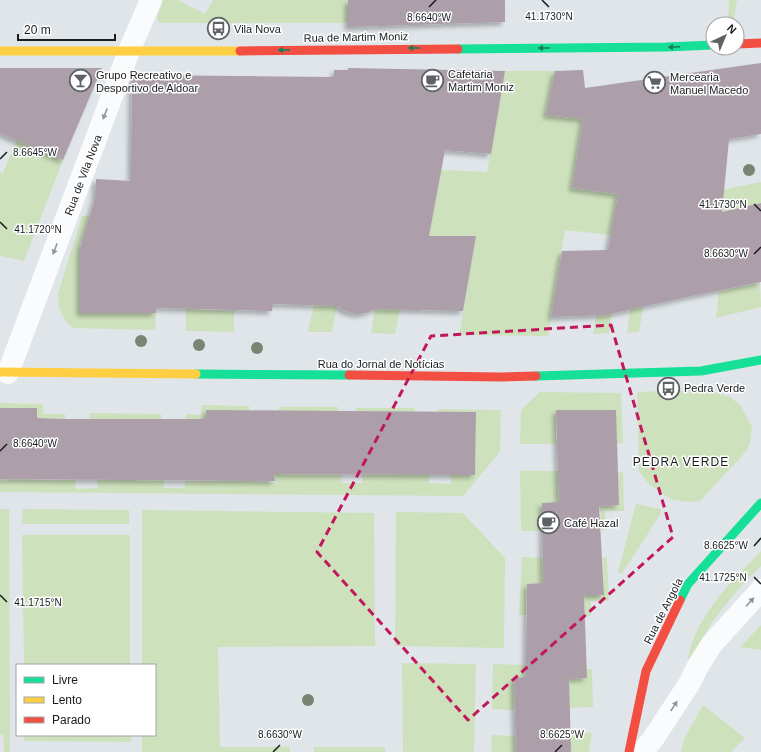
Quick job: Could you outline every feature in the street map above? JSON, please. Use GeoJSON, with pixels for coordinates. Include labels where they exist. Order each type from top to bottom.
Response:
{"type":"FeatureCollection","features":[{"type":"Feature","properties":{"kind":"street","name":"Rua de Vila Nova"},"geometry":{"type":"LineString","coordinates":[[4,373],[129,51],[151,0]]}},
{"type":"Feature","properties":{"kind":"street"},"geometry":{"type":"LineString","coordinates":[[745,44],[761,43]]}},
{"type":"Feature","properties":{"kind":"street","name":"Rua de Martim Moniz"},"geometry":{"type":"LineString","coordinates":[[0,51],[666,47],[705,45]]}},
{"type":"Feature","properties":{"kind":"street","name":"Rua do Jornal de Notícias"},"geometry":{"type":"LineString","coordinates":[[4,373],[502,377],[702,371],[761,360]]}},
{"type":"Feature","properties":{"kind":"street","name":"Rua de Angola"},"geometry":{"type":"LineString","coordinates":[[629,752],[646,671],[688,584],[761,503]]}},
{"type":"Feature","properties":{"kind":"street"},"geometry":{"type":"LineString","coordinates":[[649,748],[712,644],[761,590]]}},
{"type":"Feature","properties":{"kind":"highlighted area"},"geometry":{"type":"Polygon","coordinates":[[[611,325],[673,537],[468,720],[317,552],[431,336],[611,325]]]}},
{"type":"Feature","properties":{"kind":"green space"},"geometry":{"type":"Polygon","coordinates":[[[163,0],[178,0],[205,14],[213,0],[348,0],[348,23],[161,23],[157,18],[163,0]]]}},
{"type":"Feature","properties":{"kind":"green space"},"geometry":{"type":"Polygon","coordinates":[[[729,0],[737,0],[734,16],[728,16],[729,0]]]}},
{"type":"Feature","properties":{"kind":"green space"},"geometry":{"type":"Polygon","coordinates":[[[505,71],[555,71],[546,115],[583,119],[572,188],[618,194],[705,193],[761,182],[761,203],[611,235],[565,230],[548,336],[459,335],[476,236],[429,236],[441,170],[487,172],[505,71]]]}},
{"type":"Feature","properties":{"kind":"green space"},"geometry":{"type":"Polygon","coordinates":[[[25,119],[46,129],[37,149],[63,160],[24,261],[0,256],[0,172],[3,173],[25,119]]]}},
{"type":"Feature","properties":{"kind":"green space"},"geometry":{"type":"Polygon","coordinates":[[[82,216],[123,216],[155,242],[80,242],[80,313],[156,313],[155,330],[74,328],[67,323],[59,309],[58,294],[82,216]]]}},
{"type":"Feature","properties":{"kind":"green space"},"geometry":{"type":"Polygon","coordinates":[[[608,250],[621,251],[609,333],[593,334],[608,250]]]}},
{"type":"Feature","properties":{"kind":"green space"},"geometry":{"type":"Polygon","coordinates":[[[637,254],[652,255],[639,332],[627,333],[637,254]]]}},
{"type":"Feature","properties":{"kind":"green space"},"geometry":{"type":"Polygon","coordinates":[[[760,283],[761,307],[716,318],[719,291],[760,283]]]}},
{"type":"Feature","properties":{"kind":"green space"},"geometry":{"type":"Polygon","coordinates":[[[314,305],[337,306],[332,332],[308,332],[314,305]]]}},
{"type":"Feature","properties":{"kind":"green space"},"geometry":{"type":"Polygon","coordinates":[[[186,309],[234,311],[234,332],[186,331],[186,309]]]}},
{"type":"Feature","properties":{"kind":"green space"},"geometry":{"type":"Polygon","coordinates":[[[375,309],[400,309],[395,334],[371,333],[375,309]]]}},
{"type":"Feature","properties":{"kind":"green space"},"geometry":{"type":"Polygon","coordinates":[[[711,391],[730,397],[741,406],[752,427],[751,438],[748,448],[742,456],[700,501],[689,502],[673,500],[650,485],[639,472],[637,392],[711,391]]]}},
{"type":"Feature","properties":{"kind":"green space"},"geometry":{"type":"Polygon","coordinates":[[[540,392],[621,393],[623,443],[617,444],[615,410],[556,410],[556,444],[520,444],[521,410],[540,392]]]}},
{"type":"Feature","properties":{"kind":"green space"},"geometry":{"type":"Polygon","coordinates":[[[0,403],[43,404],[43,414],[65,414],[65,419],[37,418],[0,408],[0,403]]]}},
{"type":"Feature","properties":{"kind":"green space"},"geometry":{"type":"Polygon","coordinates":[[[202,405],[249,406],[249,410],[206,420],[186,419],[186,414],[201,415],[202,405]]]}},
{"type":"Feature","properties":{"kind":"green space"},"geometry":{"type":"Polygon","coordinates":[[[279,407],[338,407],[338,411],[279,411],[279,407]]]}},
{"type":"Feature","properties":{"kind":"green space"},"geometry":{"type":"Polygon","coordinates":[[[356,408],[415,408],[415,412],[356,412],[356,408]]]}},
{"type":"Feature","properties":{"kind":"green space"},"geometry":{"type":"Polygon","coordinates":[[[437,409],[501,410],[500,452],[463,496],[0,492],[0,481],[8,481],[8,471],[38,480],[75,480],[76,489],[98,488],[97,480],[164,480],[164,488],[185,488],[185,481],[217,481],[217,473],[252,473],[253,482],[275,482],[274,474],[341,474],[341,483],[363,483],[362,474],[429,475],[429,483],[451,484],[451,475],[475,475],[476,413],[438,412],[437,409]]]}},
{"type":"Feature","properties":{"kind":"green space"},"geometry":{"type":"Polygon","coordinates":[[[90,413],[161,414],[161,419],[90,419],[90,413]]]}},
{"type":"Feature","properties":{"kind":"green space"},"geometry":{"type":"Polygon","coordinates":[[[520,471],[558,471],[559,502],[542,503],[543,531],[521,531],[520,471]]]}},
{"type":"Feature","properties":{"kind":"green space"},"geometry":{"type":"Polygon","coordinates":[[[623,472],[624,511],[605,511],[606,530],[601,530],[600,506],[619,505],[618,473],[623,472]]]}},
{"type":"Feature","properties":{"kind":"green space"},"geometry":{"type":"Polygon","coordinates":[[[636,504],[661,509],[661,513],[622,574],[618,572],[636,504]]]}},
{"type":"Feature","properties":{"kind":"green space"},"geometry":{"type":"Polygon","coordinates":[[[0,509],[9,509],[10,752],[4,752],[3,735],[0,734],[0,509]]]}},
{"type":"Feature","properties":{"kind":"green space"},"geometry":{"type":"Polygon","coordinates":[[[23,509],[129,510],[129,524],[22,524],[23,509]]]}},
{"type":"Feature","properties":{"kind":"green space"},"geometry":{"type":"Polygon","coordinates":[[[142,510],[374,513],[375,646],[218,647],[220,747],[290,747],[290,752],[142,752],[142,736],[156,736],[156,664],[142,664],[142,510]]]}},
{"type":"Feature","properties":{"kind":"green space"},"geometry":{"type":"Polygon","coordinates":[[[396,512],[463,513],[505,558],[504,648],[395,646],[396,512]]]}},
{"type":"Feature","properties":{"kind":"green space"},"geometry":{"type":"Polygon","coordinates":[[[22,535],[130,535],[130,664],[24,664],[22,535]]]}},
{"type":"Feature","properties":{"kind":"green space"},"geometry":{"type":"Polygon","coordinates":[[[761,551],[761,566],[741,586],[715,618],[688,661],[692,642],[706,615],[722,592],[761,551]]]}},
{"type":"Feature","properties":{"kind":"green space"},"geometry":{"type":"Polygon","coordinates":[[[522,557],[543,558],[543,583],[527,584],[526,615],[519,615],[522,557]]]}},
{"type":"Feature","properties":{"kind":"green space"},"geometry":{"type":"Polygon","coordinates":[[[607,557],[609,601],[591,601],[591,616],[585,616],[584,595],[604,595],[603,558],[607,557]]]}},
{"type":"Feature","properties":{"kind":"green space"},"geometry":{"type":"Polygon","coordinates":[[[761,625],[761,650],[740,647],[761,625]]]}},
{"type":"Feature","properties":{"kind":"green space"},"geometry":{"type":"Polygon","coordinates":[[[402,663],[476,664],[474,752],[403,752],[402,663]]]}},
{"type":"Feature","properties":{"kind":"green space"},"geometry":{"type":"Polygon","coordinates":[[[493,664],[525,665],[525,677],[514,678],[515,710],[492,709],[493,664]]]}},
{"type":"Feature","properties":{"kind":"green space"},"geometry":{"type":"Polygon","coordinates":[[[586,669],[592,669],[593,707],[569,708],[569,679],[586,678],[586,669]]]}},
{"type":"Feature","properties":{"kind":"green space"},"geometry":{"type":"Polygon","coordinates":[[[703,705],[745,738],[731,752],[681,752],[685,737],[703,705]]]}},
{"type":"Feature","properties":{"kind":"green space"},"geometry":{"type":"Polygon","coordinates":[[[592,733],[589,752],[571,752],[570,734],[592,733]]]}},
{"type":"Feature","properties":{"kind":"green space"},"geometry":{"type":"Polygon","coordinates":[[[492,735],[516,736],[516,752],[491,752],[492,735]]]}},
{"type":"Feature","properties":{"kind":"green space"},"geometry":{"type":"Polygon","coordinates":[[[24,736],[131,736],[131,742],[24,741],[24,736]]]}},
{"type":"Feature","properties":{"kind":"green space"},"geometry":{"type":"Polygon","coordinates":[[[314,747],[385,747],[385,752],[314,752],[314,747]]]}},
{"type":"Feature","properties":{"kind":"building"},"geometry":{"type":"Polygon","coordinates":[[[348,0],[505,0],[505,22],[348,27],[348,0]]]}},
{"type":"Feature","properties":{"kind":"building"},"geometry":{"type":"Polygon","coordinates":[[[761,63],[761,134],[729,139],[722,212],[761,203],[761,282],[606,315],[551,317],[562,251],[608,250],[618,194],[572,188],[583,119],[546,115],[555,71],[583,70],[585,88],[761,63]]]}},
{"type":"Feature","properties":{"kind":"building"},"geometry":{"type":"Polygon","coordinates":[[[0,68],[102,68],[63,160],[0,133],[0,68]]]}},
{"type":"Feature","properties":{"kind":"building"},"geometry":{"type":"Polygon","coordinates":[[[348,68],[505,71],[491,154],[445,150],[429,236],[476,236],[463,311],[375,309],[366,313],[356,314],[345,311],[337,306],[273,304],[272,311],[156,308],[156,313],[80,313],[80,248],[95,198],[96,179],[131,181],[133,75],[334,77],[334,70],[348,70],[348,68]]]}},
{"type":"Feature","properties":{"kind":"building"},"geometry":{"type":"Polygon","coordinates":[[[0,408],[37,408],[37,418],[65,419],[206,419],[206,410],[476,412],[475,475],[274,474],[275,481],[0,479],[0,408]]]}},
{"type":"Feature","properties":{"kind":"building"},"geometry":{"type":"Polygon","coordinates":[[[556,410],[616,410],[619,505],[599,506],[604,595],[584,595],[587,678],[569,679],[571,752],[516,752],[514,678],[526,677],[527,584],[543,583],[542,503],[559,502],[556,410]]]}},
{"type":"Feature","properties":{"kind":"traffic: fast"},"geometry":{"type":"LineString","coordinates":[[458,49],[705,45]]}},
{"type":"Feature","properties":{"kind":"traffic: fast"},"geometry":{"type":"LineString","coordinates":[[536,376],[701,371],[761,360]]}},
{"type":"Feature","properties":{"kind":"traffic: fast"},"geometry":{"type":"LineString","coordinates":[[196,374],[349,375]]}},
{"type":"Feature","properties":{"kind":"traffic: fast"},"geometry":{"type":"LineString","coordinates":[[680,600],[688,584],[761,503]]}},
{"type":"Feature","properties":{"kind":"traffic: slow"},"geometry":{"type":"LineString","coordinates":[[0,51],[240,51]]}},
{"type":"Feature","properties":{"kind":"traffic: slow"},"geometry":{"type":"LineString","coordinates":[[0,372],[196,374]]}},
{"type":"Feature","properties":{"kind":"traffic: jam"},"geometry":{"type":"LineString","coordinates":[[745,44],[761,43]]}},
{"type":"Feature","properties":{"kind":"traffic: jam"},"geometry":{"type":"LineString","coordinates":[[240,51],[458,49]]}},
{"type":"Feature","properties":{"kind":"traffic: jam"},"geometry":{"type":"LineString","coordinates":[[349,375],[536,376]]}},
{"type":"Feature","properties":{"kind":"traffic: jam"},"geometry":{"type":"LineString","coordinates":[[629,752],[646,671],[680,600]]}},
{"type":"Feature","properties":{"kind":"place","name":"Vila Nova"},"geometry":{"type":"Point","coordinates":[219,29]}},
{"type":"Feature","properties":{"kind":"place","name":"Cafetaria Martim Moniz"},"geometry":{"type":"Point","coordinates":[432,80]}},
{"type":"Feature","properties":{"kind":"place","name":"Grupo Recreativo e Desportivo de Aldoar"},"geometry":{"type":"Point","coordinates":[81,81]}},
{"type":"Feature","properties":{"kind":"place","name":"Mercearia Manuel Macedo"},"geometry":{"type":"Point","coordinates":[655,83]}},
{"type":"Feature","properties":{"kind":"place","name":"Pedra Verde"},"geometry":{"type":"Point","coordinates":[668,388]}},
{"type":"Feature","properties":{"kind":"place","name":"Café Hazal"},"geometry":{"type":"Point","coordinates":[549,523]}},
{"type":"Feature","properties":{"kind":"district","name":"PEDRA VERDE"},"geometry":{"type":"Point","coordinates":[681,462]}}]}
